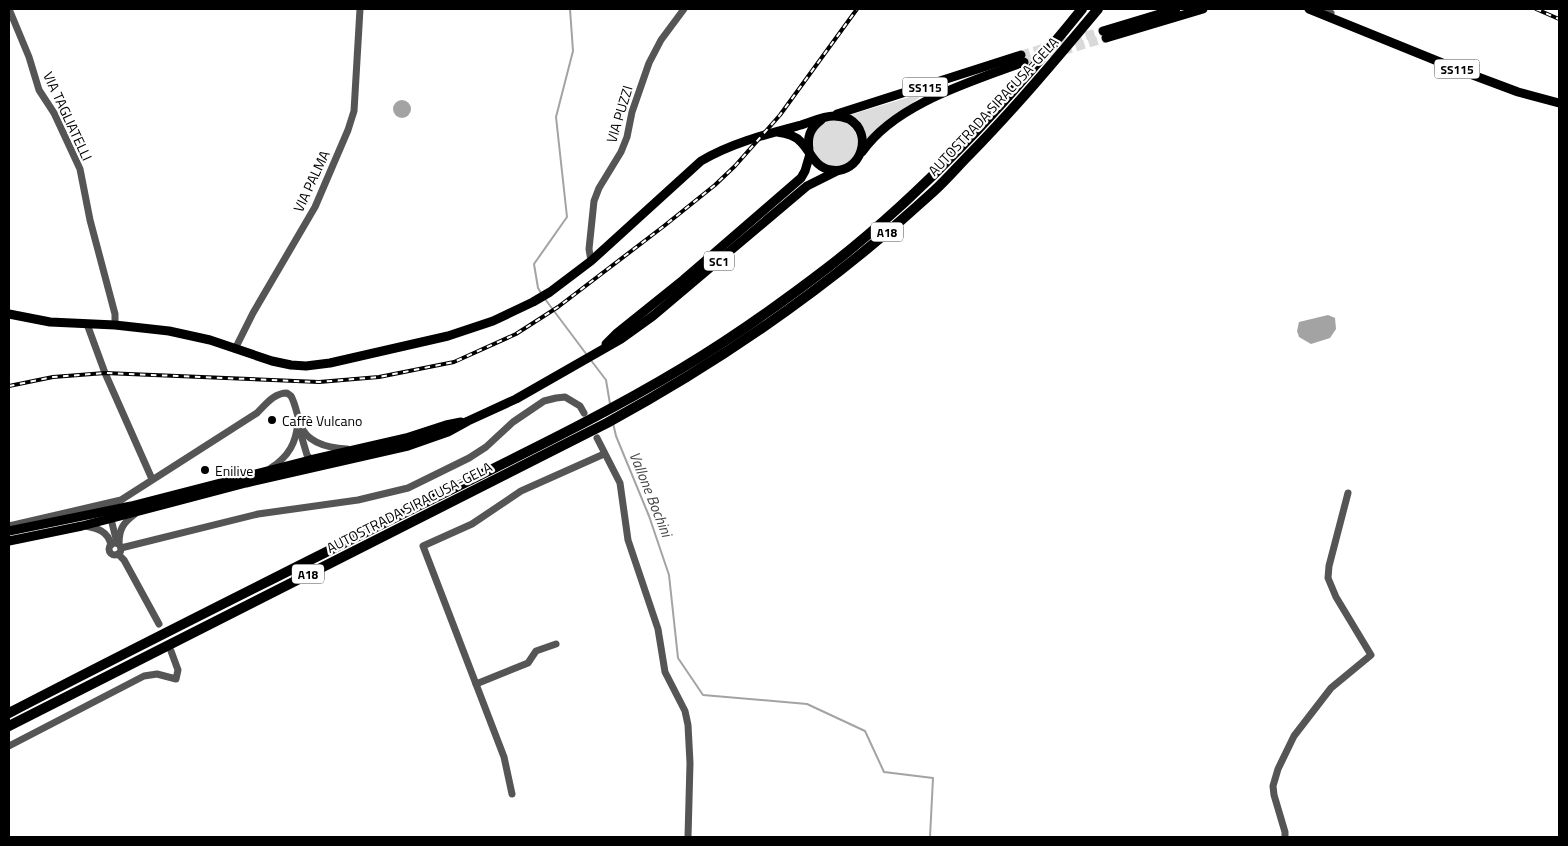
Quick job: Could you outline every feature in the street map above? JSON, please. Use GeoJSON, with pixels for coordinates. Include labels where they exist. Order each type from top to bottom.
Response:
{"type":"FeatureCollection","features":[{"type":"Feature","properties":{"kind":"highway","name":"AUTOSTRADA SIRACUSA-GELA"},"geometry":{"type":"LineString","coordinates":[[9,713],[152,639],[563,434],[684,367],[749,325],[828,267],[927,182],[982,126],[1038,63],[1082,9]]}},
{"type":"Feature","properties":{"kind":"highway","name":"AUTOSTRADA SIRACUSA-GELA"},"geometry":{"type":"LineString","coordinates":[[9,726],[607,423],[635,408],[755,334],[835,276],[935,190],[1006,117],[1098,9]]}},
{"type":"Feature","properties":{"kind":"main road"},"geometry":{"type":"LineString","coordinates":[[1176,9],[1150,16],[1105,34],[1203,9]]}},
{"type":"Feature","properties":{"kind":"main road","name":"SS115"},"geometry":{"type":"LineString","coordinates":[[1309,9],[1490,82],[1559,103]]}},
{"type":"Feature","properties":{"kind":"main road","name":"SS115"},"geometry":{"type":"LineString","coordinates":[[1325,10],[1357,28]]}},
{"type":"Feature","properties":{"kind":"main road","name":"SS115"},"geometry":{"type":"LineString","coordinates":[[826,117],[1022,58],[923,102],[886,127],[868,144],[860,155]]}},
{"type":"Feature","properties":{"kind":"main road"},"geometry":{"type":"LineString","coordinates":[[9,314],[50,322],[115,325],[169,331],[210,340],[272,361],[306,366],[330,363],[448,336],[493,321],[550,292],[591,261],[701,161],[718,151],[777,132],[826,117],[843,116],[849,119],[859,128],[863,142],[860,155],[852,165],[839,170],[819,165],[810,152],[794,136],[777,132]]}},
{"type":"Feature","properties":{"kind":"main road"},"geometry":{"type":"LineString","coordinates":[[810,152],[808,142],[810,132],[815,124],[826,117]]}},
{"type":"Feature","properties":{"kind":"main road","name":"SC1"},"geometry":{"type":"LineString","coordinates":[[598,351],[801,178],[810,152]]}},
{"type":"Feature","properties":{"kind":"main road","name":"SC1"},"geometry":{"type":"LineString","coordinates":[[598,351],[621,339],[653,316],[807,186],[839,170]]}},
{"type":"Feature","properties":{"kind":"main road"},"geometry":{"type":"LineString","coordinates":[[9,531],[136,512],[306,469],[408,446],[448,432],[516,400],[598,351]]}},
{"type":"Feature","properties":{"kind":"main road"},"geometry":{"type":"LineString","coordinates":[[9,541],[82,526],[107,515],[267,470],[406,438],[446,425],[468,421]]}},
{"type":"Feature","properties":{"kind":"street","name":"VIA PALMA"},"geometry":{"type":"LineString","coordinates":[[235,349],[253,313],[314,207],[348,130],[354,111],[360,9]]}},
{"type":"Feature","properties":{"kind":"street","name":"VIA PUZZI"},"geometry":{"type":"LineString","coordinates":[[591,261],[589,249],[594,201],[599,188],[621,152],[627,137],[632,112],[649,63],[661,40],[684,9]]}},
{"type":"Feature","properties":{"kind":"street"},"geometry":{"type":"LineString","coordinates":[[1150,16],[1164,9]]}},
{"type":"Feature","properties":{"kind":"street"},"geometry":{"type":"LineString","coordinates":[[1169,18],[1188,9]]}},
{"type":"Feature","properties":{"kind":"street","name":"VIA TAGLIATELLI"},"geometry":{"type":"LineString","coordinates":[[9,10],[29,57],[39,90],[54,114],[80,169],[90,220],[115,314],[115,325]]}},
{"type":"Feature","properties":{"kind":"street"},"geometry":{"type":"LineString","coordinates":[[87,324],[105,372],[152,479]]}},
{"type":"Feature","properties":{"kind":"street"},"geometry":{"type":"LineString","coordinates":[[9,526],[121,500],[257,413],[281,393],[287,392],[291,396],[311,453],[306,469]]}},
{"type":"Feature","properties":{"kind":"street"},"geometry":{"type":"LineString","coordinates":[[116,545],[258,514],[358,500],[408,488],[469,458],[486,447],[513,422],[544,401],[565,397],[580,406],[584,413]]}},
{"type":"Feature","properties":{"kind":"street"},"geometry":{"type":"LineString","coordinates":[[300,424],[306,435],[323,446],[355,450]]}},
{"type":"Feature","properties":{"kind":"street"},"geometry":{"type":"LineString","coordinates":[[267,470],[288,454],[295,442],[300,424]]}},
{"type":"Feature","properties":{"kind":"street"},"geometry":{"type":"LineString","coordinates":[[596,438],[620,483],[628,540],[658,629],[665,672],[685,712],[688,725],[690,763],[688,837]]}},
{"type":"Feature","properties":{"kind":"street"},"geometry":{"type":"LineString","coordinates":[[512,794],[504,757],[423,546],[472,524],[521,491],[604,454]]}},
{"type":"Feature","properties":{"kind":"street"},"geometry":{"type":"LineString","coordinates":[[310,460],[319,466]]}},
{"type":"Feature","properties":{"kind":"street"},"geometry":{"type":"LineString","coordinates":[[1285,837],[1273,786],[1278,769],[1294,736],[1320,701],[1331,688],[1370,655],[1336,597],[1328,578],[1328,566],[1348,493]]}},
{"type":"Feature","properties":{"kind":"street"},"geometry":{"type":"LineString","coordinates":[[116,545],[125,521],[136,512]]}},
{"type":"Feature","properties":{"kind":"street"},"geometry":{"type":"LineString","coordinates":[[107,515],[116,545],[159,624]]}},
{"type":"Feature","properties":{"kind":"street"},"geometry":{"type":"LineString","coordinates":[[82,526],[99,529],[116,545]]}},
{"type":"Feature","properties":{"kind":"street"},"geometry":{"type":"LineString","coordinates":[[476,684],[528,664],[536,651],[556,644]]}},
{"type":"Feature","properties":{"kind":"street"},"geometry":{"type":"LineString","coordinates":[[9,746],[144,676],[158,674],[176,679],[178,670],[171,651]]}},
{"type":"Feature","properties":{"kind":"shaded area"},"geometry":{"type":"Polygon","coordinates":[[[919,95],[919,98],[878,128],[867,139],[866,134],[850,115],[919,95]]]}},
{"type":"Feature","properties":{"kind":"shaded area"},"geometry":{"type":"Polygon","coordinates":[[[402,100],[408,103],[411,109],[408,115],[402,118],[396,115],[393,109],[396,103],[402,100]]]}},
{"type":"Feature","properties":{"kind":"shaded area"},"geometry":{"type":"Polygon","coordinates":[[[835,120],[848,124],[854,130],[858,143],[854,156],[848,162],[835,166],[822,162],[816,156],[812,143],[816,130],[822,124],[835,120]]]}},
{"type":"Feature","properties":{"kind":"shaded area"},"geometry":{"type":"Polygon","coordinates":[[[1328,315],[1335,318],[1336,329],[1330,338],[1311,344],[1299,337],[1297,331],[1299,322],[1328,315]]]}},
{"type":"Feature","properties":{"kind":"waterway","name":"Vallone Bochini"},"geometry":{"type":"LineString","coordinates":[[541,293],[538,288],[534,264],[567,217],[556,117],[573,51],[570,9]]}},
{"type":"Feature","properties":{"kind":"waterway","name":"Vallone Bochini"},"geometry":{"type":"LineString","coordinates":[[545,299],[587,355]]}},
{"type":"Feature","properties":{"kind":"waterway","name":"Vallone Bochini"},"geometry":{"type":"LineString","coordinates":[[590,359],[606,380],[610,404]]}},
{"type":"Feature","properties":{"kind":"waterway","name":"Vallone Bochini"},"geometry":{"type":"LineString","coordinates":[[613,423],[616,436],[649,516],[669,575],[678,658],[703,695],[807,704],[865,731],[884,772],[933,778],[930,837]]}},
{"type":"Feature","properties":{"kind":"tunnel"},"geometry":{"type":"LineString","coordinates":[[1021,55],[1103,31]]}},
{"type":"Feature","properties":{"kind":"tunnel"},"geometry":{"type":"LineString","coordinates":[[1024,62],[1106,38]]}},
{"type":"Feature","properties":{"kind":"railway"},"geometry":{"type":"LineString","coordinates":[[9,386],[53,377],[105,373],[319,382],[379,377],[454,362],[516,334],[558,307],[715,185],[735,166],[780,115],[857,9]]}},
{"type":"Feature","properties":{"kind":"railway"},"geometry":{"type":"LineString","coordinates":[[1536,9],[1559,19]]}},
{"type":"Feature","properties":{"kind":"place","name":"Caffè Vulcano"},"geometry":{"type":"Point","coordinates":[272,420]}},
{"type":"Feature","properties":{"kind":"place","name":"Enilive"},"geometry":{"type":"Point","coordinates":[205,470]}}]}
